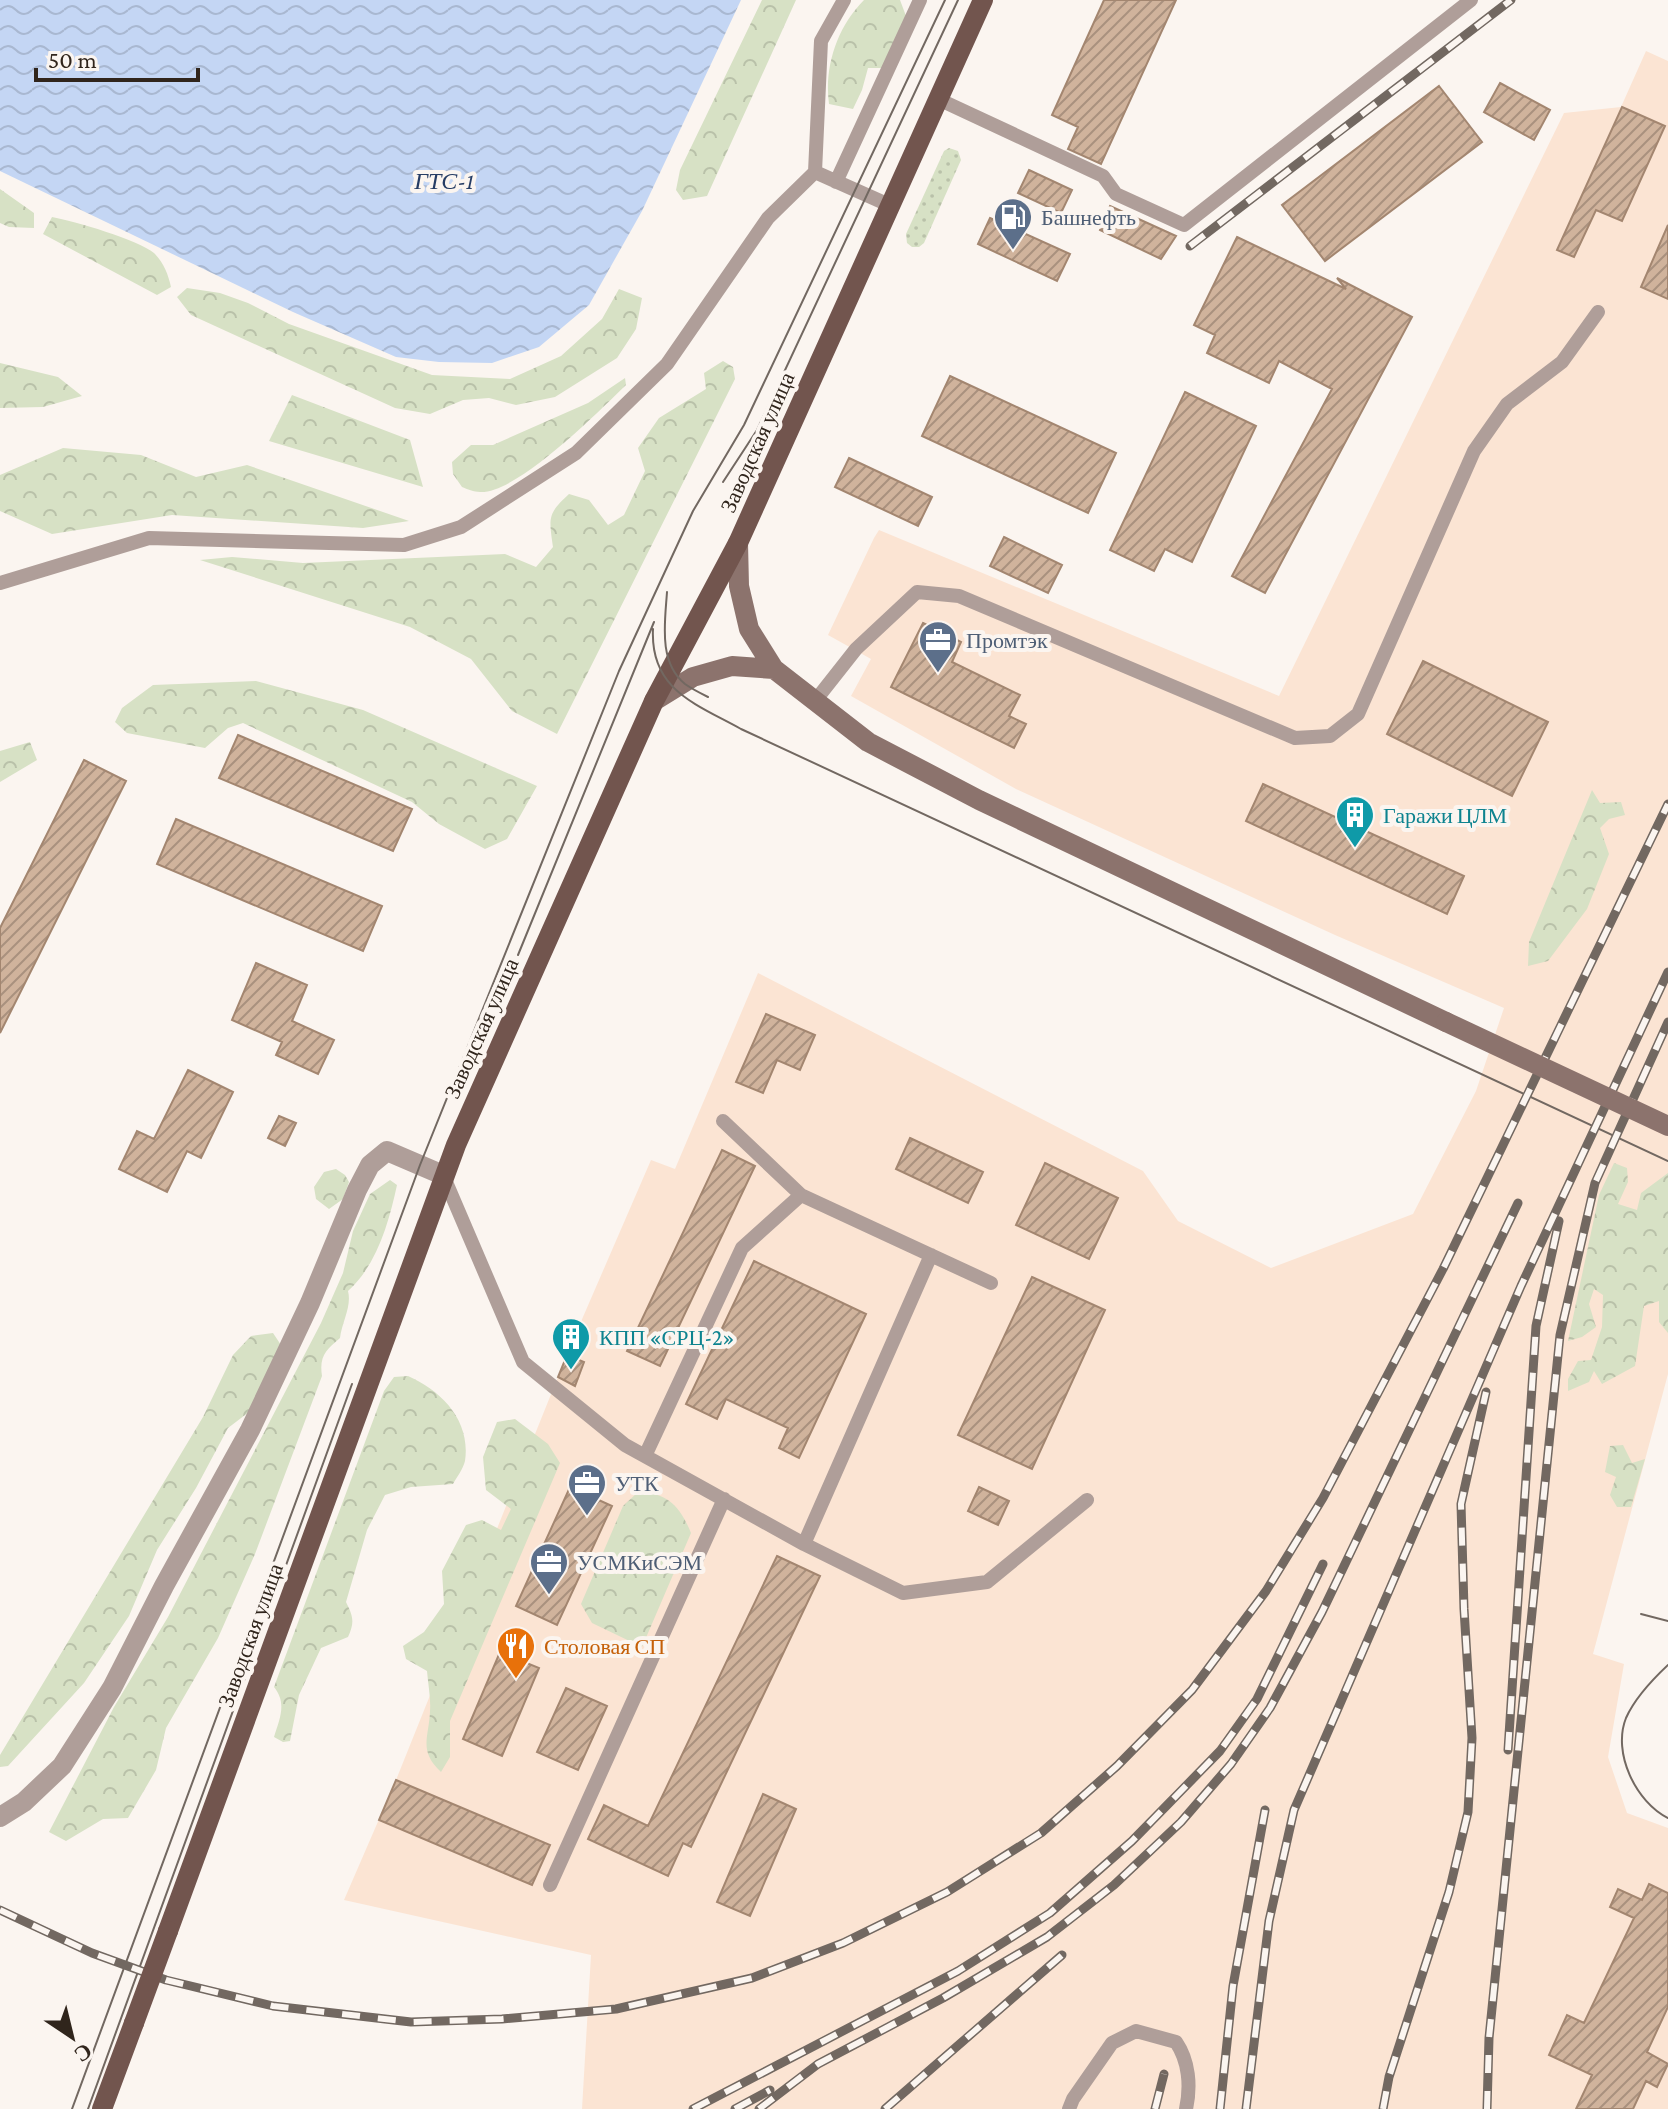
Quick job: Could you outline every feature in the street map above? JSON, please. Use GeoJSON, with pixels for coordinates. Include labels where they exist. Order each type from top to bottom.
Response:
{"type":"FeatureCollection","features":[{"type":"Feature","properties":{"kind":"main road","name":"Заводская улица"},"geometry":{"type":"LineString","coordinates":[[102,2109],[443,1175],[654,701],[738,543],[983,0]]}},
{"type":"Feature","properties":{"kind":"street"},"geometry":{"type":"LineString","coordinates":[[738,543],[739,586],[749,629],[774,669],[868,742],[979,800],[1668,1126]]}},
{"type":"Feature","properties":{"kind":"street"},"geometry":{"type":"LineString","coordinates":[[654,701],[693,677],[732,666],[774,669]]}},
{"type":"Feature","properties":{"kind":"street"},"geometry":{"type":"LineString","coordinates":[[0,1817],[24,1802],[62,1766],[112,1688],[250,1430],[370,1165],[387,1151],[443,1175]]}},
{"type":"Feature","properties":{"kind":"lane"},"geometry":{"type":"LineString","coordinates":[[0,583],[149,538],[404,545],[461,527],[576,453],[667,364],[768,218],[815,172],[821,41],[844,0]]}},
{"type":"Feature","properties":{"kind":"lane"},"geometry":{"type":"LineString","coordinates":[[836,182],[920,0]]}},
{"type":"Feature","properties":{"kind":"lane"},"geometry":{"type":"LineString","coordinates":[[938,99],[1103,176],[1116,194],[1184,225],[1471,0]]}},
{"type":"Feature","properties":{"kind":"lane"},"geometry":{"type":"LineString","coordinates":[[815,172],[889,205]]}},
{"type":"Feature","properties":{"kind":"lane"},"geometry":{"type":"LineString","coordinates":[[815,701],[856,649],[917,592],[959,596],[1295,738],[1330,736],[1358,714],[1474,451],[1507,404],[1562,362],[1598,312]]}},
{"type":"Feature","properties":{"kind":"lane"},"geometry":{"type":"LineString","coordinates":[[723,1121],[801,1195],[991,1283]]}},
{"type":"Feature","properties":{"kind":"lane"},"geometry":{"type":"LineString","coordinates":[[443,1175],[523,1362],[625,1445],[804,1544],[903,1593],[987,1582],[1087,1500]]}},
{"type":"Feature","properties":{"kind":"lane"},"geometry":{"type":"LineString","coordinates":[[645,1456],[742,1248],[801,1195]]}},
{"type":"Feature","properties":{"kind":"lane"},"geometry":{"type":"LineString","coordinates":[[804,1544],[931,1255]]}},
{"type":"Feature","properties":{"kind":"lane"},"geometry":{"type":"LineString","coordinates":[[550,1885],[724,1499]]}},
{"type":"Feature","properties":{"kind":"lane"},"geometry":{"type":"LineString","coordinates":[[1069,2109],[1112,2043],[1136,2031],[1176,2042],[1186,2057],[1189,2097],[1186,2109]]}},
{"type":"Feature","properties":{"kind":"shaded area"},"geometry":{"type":"Polygon","coordinates":[[[1646,51],[1668,61],[1668,1374],[1593,1654],[1624,1664],[1608,1757],[1627,1813],[1668,1828],[1668,2109],[582,2109],[591,1955],[344,1900],[396,1780],[570,1347],[651,1160],[675,1169],[758,973],[1143,1171],[1178,1221],[1271,1268],[1413,1214],[1476,1091],[1504,1008],[1335,935],[1016,789],[851,696],[871,659],[828,635],[874,538],[879,530],[1279,696],[1564,113],[1621,107],[1646,51]]]}},
{"type":"Feature","properties":{"kind":"green space"},"geometry":{"type":"Polygon","coordinates":[[[762,0],[796,0],[707,196],[683,200],[676,190],[680,170],[762,0]]]}},
{"type":"Feature","properties":{"kind":"green space"},"geometry":{"type":"Polygon","coordinates":[[[864,0],[900,0],[906,16],[884,68],[868,68],[853,109],[829,104],[829,76],[834,48],[846,22],[864,0]]]}},
{"type":"Feature","properties":{"kind":"green space"},"geometry":{"type":"Polygon","coordinates":[[[949,148],[958,151],[961,160],[924,243],[912,247],[907,243],[906,234],[944,151],[949,148]]]}},
{"type":"Feature","properties":{"kind":"green space"},"geometry":{"type":"Polygon","coordinates":[[[0,189],[34,213],[34,228],[9,227],[0,223],[0,189]]]}},
{"type":"Feature","properties":{"kind":"green space"},"geometry":{"type":"Polygon","coordinates":[[[52,217],[106,232],[146,248],[160,261],[171,287],[157,295],[43,234],[52,217]]]}},
{"type":"Feature","properties":{"kind":"green space"},"geometry":{"type":"Polygon","coordinates":[[[187,288],[220,293],[289,324],[432,375],[510,379],[561,356],[602,319],[619,289],[642,298],[636,329],[617,358],[555,397],[516,405],[489,398],[463,400],[430,414],[395,408],[191,315],[177,297],[187,288]]]}},
{"type":"Feature","properties":{"kind":"green space"},"geometry":{"type":"Polygon","coordinates":[[[723,361],[733,367],[735,379],[557,734],[512,711],[471,659],[410,627],[200,560],[232,557],[303,563],[505,554],[536,567],[553,547],[551,517],[569,494],[589,500],[608,525],[624,515],[645,471],[638,448],[659,418],[706,389],[704,373],[723,361]]]}},
{"type":"Feature","properties":{"kind":"green space"},"geometry":{"type":"Polygon","coordinates":[[[0,363],[58,377],[82,396],[43,407],[0,408],[0,363]]]}},
{"type":"Feature","properties":{"kind":"green space"},"geometry":{"type":"Polygon","coordinates":[[[625,378],[626,385],[578,431],[515,480],[496,489],[478,492],[462,487],[453,474],[452,462],[471,445],[493,445],[588,403],[625,378]]]}},
{"type":"Feature","properties":{"kind":"green space"},"geometry":{"type":"Polygon","coordinates":[[[292,395],[410,440],[423,487],[269,441],[292,395]]]}},
{"type":"Feature","properties":{"kind":"green space"},"geometry":{"type":"Polygon","coordinates":[[[63,448],[141,455],[196,477],[247,465],[409,521],[363,528],[172,515],[52,534],[0,511],[0,475],[63,448]]]}},
{"type":"Feature","properties":{"kind":"green space"},"geometry":{"type":"Polygon","coordinates":[[[256,681],[363,710],[537,786],[507,839],[485,849],[439,824],[412,802],[243,723],[228,728],[205,748],[127,733],[115,722],[122,708],[153,685],[256,681]]]}},
{"type":"Feature","properties":{"kind":"green space"},"geometry":{"type":"Polygon","coordinates":[[[30,742],[37,760],[0,782],[0,751],[30,742]]]}},
{"type":"Feature","properties":{"kind":"green space"},"geometry":{"type":"Polygon","coordinates":[[[1592,790],[1600,803],[1621,802],[1625,815],[1609,819],[1600,828],[1609,854],[1587,909],[1548,961],[1528,966],[1529,942],[1592,790]]]}},
{"type":"Feature","properties":{"kind":"green space"},"geometry":{"type":"Polygon","coordinates":[[[1614,1163],[1627,1168],[1628,1182],[1618,1204],[1637,1210],[1641,1193],[1668,1173],[1668,1333],[1659,1322],[1659,1301],[1644,1306],[1635,1366],[1602,1384],[1594,1371],[1589,1382],[1568,1391],[1568,1379],[1578,1361],[1591,1360],[1602,1327],[1603,1295],[1594,1289],[1589,1304],[1596,1327],[1582,1337],[1568,1341],[1599,1195],[1614,1163]]]}},
{"type":"Feature","properties":{"kind":"green space"},"geometry":{"type":"Polygon","coordinates":[[[336,1169],[349,1182],[343,1199],[329,1209],[316,1199],[314,1187],[324,1172],[336,1169]]]}},
{"type":"Feature","properties":{"kind":"green space"},"geometry":{"type":"Polygon","coordinates":[[[390,1180],[397,1185],[380,1242],[367,1269],[348,1291],[348,1308],[340,1338],[323,1358],[322,1376],[255,1554],[218,1638],[166,1728],[156,1770],[128,1818],[103,1819],[66,1841],[49,1832],[114,1707],[168,1617],[321,1323],[343,1273],[353,1231],[370,1194],[390,1180]]]}},
{"type":"Feature","properties":{"kind":"green space"},"geometry":{"type":"Polygon","coordinates":[[[273,1333],[281,1345],[249,1412],[228,1428],[196,1488],[157,1550],[129,1616],[84,1683],[8,1766],[0,1767],[0,1755],[203,1417],[233,1355],[251,1336],[273,1333]]]}},
{"type":"Feature","properties":{"kind":"green space"},"geometry":{"type":"Polygon","coordinates":[[[408,1376],[443,1399],[459,1420],[466,1446],[464,1464],[453,1484],[411,1487],[385,1495],[367,1530],[346,1602],[352,1619],[348,1637],[321,1648],[299,1695],[290,1741],[283,1742],[274,1737],[281,1705],[274,1687],[384,1391],[394,1377],[408,1376]]]}},
{"type":"Feature","properties":{"kind":"green space"},"geometry":{"type":"Polygon","coordinates":[[[515,1419],[548,1444],[560,1463],[450,1721],[450,1757],[441,1772],[427,1750],[430,1706],[427,1671],[406,1659],[403,1646],[424,1632],[444,1604],[442,1571],[466,1525],[482,1520],[501,1530],[511,1509],[486,1490],[483,1457],[497,1422],[515,1419]]]}},
{"type":"Feature","properties":{"kind":"green space"},"geometry":{"type":"Polygon","coordinates":[[[1623,1445],[1632,1463],[1645,1459],[1631,1507],[1617,1507],[1610,1495],[1616,1477],[1605,1472],[1610,1446],[1623,1445]]]}},
{"type":"Feature","properties":{"kind":"green space"},"geometry":{"type":"Polygon","coordinates":[[[638,1492],[657,1495],[672,1503],[691,1533],[642,1647],[592,1623],[581,1604],[623,1506],[638,1492]]]}},
{"type":"Feature","properties":{"kind":"water","name":"ГТС-1"},"geometry":{"type":"Polygon","coordinates":[[[0,0],[741,0],[642,211],[589,305],[539,347],[492,363],[396,357],[293,312],[0,171],[0,0]]]}},
{"type":"Feature","properties":{"kind":"building"},"geometry":{"type":"Polygon","coordinates":[[[1104,0],[1176,0],[1101,164],[1068,149],[1078,127],[1052,115],[1104,0]]]}},
{"type":"Feature","properties":{"kind":"building"},"geometry":{"type":"Polygon","coordinates":[[[1500,83],[1550,110],[1534,140],[1484,112],[1500,83]]]}},
{"type":"Feature","properties":{"kind":"building"},"geometry":{"type":"Polygon","coordinates":[[[1439,86],[1482,142],[1325,261],[1282,205],[1439,86]]]}},
{"type":"Feature","properties":{"kind":"building"},"geometry":{"type":"Polygon","coordinates":[[[1622,107],[1665,126],[1622,221],[1596,210],[1574,257],[1557,250],[1622,107]]]}},
{"type":"Feature","properties":{"kind":"building"},"geometry":{"type":"Polygon","coordinates":[[[1029,170],[1072,190],[1061,213],[1018,193],[1029,170]]]}},
{"type":"Feature","properties":{"kind":"building"},"geometry":{"type":"Polygon","coordinates":[[[1110,206],[1176,236],[1161,259],[1100,230],[1110,206]]]}},
{"type":"Feature","properties":{"kind":"building"},"geometry":{"type":"Polygon","coordinates":[[[990,218],[1070,254],[1057,281],[978,244],[990,218]]]}},
{"type":"Feature","properties":{"kind":"building"},"geometry":{"type":"Polygon","coordinates":[[[1668,225],[1668,299],[1641,287],[1668,225]]]}},
{"type":"Feature","properties":{"kind":"building"},"geometry":{"type":"Polygon","coordinates":[[[1237,237],[1346,289],[1337,278],[1412,317],[1265,593],[1232,576],[1332,389],[1279,361],[1269,383],[1207,353],[1215,335],[1194,325],[1237,237]]]}},
{"type":"Feature","properties":{"kind":"building"},"geometry":{"type":"Polygon","coordinates":[[[950,376],[1116,453],[1088,513],[922,436],[950,376]]]}},
{"type":"Feature","properties":{"kind":"building"},"geometry":{"type":"Polygon","coordinates":[[[1185,392],[1256,426],[1192,562],[1165,549],[1154,571],[1110,550],[1185,392]]]}},
{"type":"Feature","properties":{"kind":"building"},"geometry":{"type":"Polygon","coordinates":[[[849,458],[932,497],[918,526],[835,487],[849,458]]]}},
{"type":"Feature","properties":{"kind":"building"},"geometry":{"type":"Polygon","coordinates":[[[1004,537],[1062,565],[1048,593],[990,566],[1004,537]]]}},
{"type":"Feature","properties":{"kind":"building","name":"Промтэк"},"geometry":{"type":"Polygon","coordinates":[[[923,623],[961,642],[952,662],[1020,695],[1009,716],[1026,724],[1014,748],[891,687],[923,623]]]}},
{"type":"Feature","properties":{"kind":"building"},"geometry":{"type":"Polygon","coordinates":[[[1423,661],[1548,722],[1512,796],[1387,734],[1423,661]]]}},
{"type":"Feature","properties":{"kind":"building"},"geometry":{"type":"Polygon","coordinates":[[[238,735],[412,809],[393,851],[219,778],[238,735]]]}},
{"type":"Feature","properties":{"kind":"building"},"geometry":{"type":"Polygon","coordinates":[[[84,760],[126,781],[0,1033],[0,928],[84,760]]]}},
{"type":"Feature","properties":{"kind":"building","name":"Гаражи ЦЛМ"},"geometry":{"type":"Polygon","coordinates":[[[1263,784],[1464,876],[1447,914],[1246,821],[1263,784]]]}},
{"type":"Feature","properties":{"kind":"building"},"geometry":{"type":"Polygon","coordinates":[[[176,819],[382,906],[363,951],[157,864],[176,819]]]}},
{"type":"Feature","properties":{"kind":"building"},"geometry":{"type":"Polygon","coordinates":[[[256,963],[307,985],[292,1021],[334,1040],[318,1074],[276,1055],[282,1042],[232,1020],[256,963]]]}},
{"type":"Feature","properties":{"kind":"building"},"geometry":{"type":"Polygon","coordinates":[[[766,1014],[815,1035],[800,1070],[777,1060],[763,1093],[736,1082],[766,1014]]]}},
{"type":"Feature","properties":{"kind":"building"},"geometry":{"type":"Polygon","coordinates":[[[188,1070],[233,1092],[201,1158],[187,1151],[167,1192],[119,1169],[137,1131],[154,1139],[188,1070]]]}},
{"type":"Feature","properties":{"kind":"building"},"geometry":{"type":"Polygon","coordinates":[[[279,1116],[296,1123],[285,1146],[268,1138],[279,1116]]]}},
{"type":"Feature","properties":{"kind":"building"},"geometry":{"type":"Polygon","coordinates":[[[910,1138],[983,1172],[968,1203],[896,1169],[910,1138]]]}},
{"type":"Feature","properties":{"kind":"building"},"geometry":{"type":"Polygon","coordinates":[[[722,1150],[755,1166],[660,1366],[627,1351],[722,1150]]]}},
{"type":"Feature","properties":{"kind":"building"},"geometry":{"type":"Polygon","coordinates":[[[1045,1163],[1118,1198],[1089,1259],[1016,1225],[1045,1163]]]}},
{"type":"Feature","properties":{"kind":"building"},"geometry":{"type":"Polygon","coordinates":[[[754,1261],[866,1314],[799,1458],[779,1448],[788,1428],[726,1399],[717,1419],[686,1404],[754,1261]]]}},
{"type":"Feature","properties":{"kind":"building"},"geometry":{"type":"Polygon","coordinates":[[[1032,1277],[1105,1310],[1032,1469],[958,1435],[1032,1277]]]}},
{"type":"Feature","properties":{"kind":"building","name":"КПП «СРЦ-2»"},"geometry":{"type":"Polygon","coordinates":[[[567,1355],[584,1362],[575,1386],[558,1377],[567,1355]]]}},
{"type":"Feature","properties":{"kind":"building"},"geometry":{"type":"Polygon","coordinates":[[[570,1487],[612,1506],[557,1625],[516,1606],[570,1487]]]}},
{"type":"Feature","properties":{"kind":"building"},"geometry":{"type":"Polygon","coordinates":[[[979,1487],[1009,1501],[998,1525],[968,1511],[979,1487]]]}},
{"type":"Feature","properties":{"kind":"building"},"geometry":{"type":"Polygon","coordinates":[[[777,1556],[820,1576],[691,1847],[683,1843],[668,1876],[588,1839],[604,1805],[648,1826],[777,1556]]]}},
{"type":"Feature","properties":{"kind":"building"},"geometry":{"type":"Polygon","coordinates":[[[500,1652],[539,1668],[502,1756],[463,1739],[500,1652]]]}},
{"type":"Feature","properties":{"kind":"building"},"geometry":{"type":"Polygon","coordinates":[[[566,1688],[607,1706],[578,1770],[537,1752],[566,1688]]]}},
{"type":"Feature","properties":{"kind":"building"},"geometry":{"type":"Polygon","coordinates":[[[396,1780],[550,1845],[532,1885],[379,1820],[396,1780]]]}},
{"type":"Feature","properties":{"kind":"building"},"geometry":{"type":"Polygon","coordinates":[[[763,1794],[796,1809],[750,1916],[717,1902],[763,1794]]]}},
{"type":"Feature","properties":{"kind":"building"},"geometry":{"type":"Polygon","coordinates":[[[1649,1884],[1668,1893],[1668,2007],[1647,2052],[1668,2064],[1657,2087],[1646,2081],[1633,2109],[1576,2109],[1592,2075],[1549,2055],[1567,2015],[1584,2023],[1634,1918],[1610,1907],[1618,1889],[1642,1900],[1649,1884]]]}},
{"type":"Feature","properties":{"kind":"tram line"},"geometry":{"type":"LineString","coordinates":[[72,2109],[420,1165],[619,671],[693,511],[744,425],[945,0]]}},
{"type":"Feature","properties":{"kind":"tram line"},"geometry":{"type":"LineString","coordinates":[[723,482],[757,430],[958,0]]}},
{"type":"Feature","properties":{"kind":"tram line"},"geometry":{"type":"LineString","coordinates":[[667,592],[665,641],[671,665],[685,684],[708,697]]}},
{"type":"Feature","properties":{"kind":"tram line"},"geometry":{"type":"LineString","coordinates":[[518,955],[654,622]]}},
{"type":"Feature","properties":{"kind":"tram line"},"geometry":{"type":"LineString","coordinates":[[653,629],[654,650],[659,667],[668,681],[693,702],[741,729],[1668,1161]]}},
{"type":"Feature","properties":{"kind":"tram line"},"geometry":{"type":"LineString","coordinates":[[88,2109],[352,1384]]}},
{"type":"Feature","properties":{"kind":"tram line"},"geometry":{"type":"LineString","coordinates":[[1641,1614],[1668,1621]]}},
{"type":"Feature","properties":{"kind":"tram line"},"geometry":{"type":"LineString","coordinates":[[1668,1665],[1644,1690],[1626,1718],[1622,1732],[1625,1761],[1637,1789],[1656,1811],[1668,1818]]}},
{"type":"Feature","properties":{"kind":"railway"},"geometry":{"type":"LineString","coordinates":[[1190,246],[1511,0]]}},
{"type":"Feature","properties":{"kind":"railway"},"geometry":{"type":"LineString","coordinates":[[0,1910],[92,1953],[166,1980],[273,2006],[411,2022],[502,2019],[616,2009],[752,1978],[843,1943],[947,1892],[1041,1833],[1117,1766],[1192,1690],[1266,1591],[1323,1498],[1443,1269],[1668,804]]}},
{"type":"Feature","properties":{"kind":"railway"},"geometry":{"type":"LineString","coordinates":[[1246,2109],[1269,1921],[1294,1810],[1521,1286],[1668,972]]}},
{"type":"Feature","properties":{"kind":"railway"},"geometry":{"type":"LineString","coordinates":[[1487,2109],[1489,2038],[1560,1335],[1595,1183],[1668,1022]]}},
{"type":"Feature","properties":{"kind":"railway"},"geometry":{"type":"LineString","coordinates":[[759,2109],[818,2064],[943,1998],[1047,1937],[1114,1885],[1181,1822],[1231,1764],[1270,1708],[1322,1612],[1518,1203]]}},
{"type":"Feature","properties":{"kind":"railway"},"geometry":{"type":"LineString","coordinates":[[1508,1750],[1536,1326],[1559,1221]]}},
{"type":"Feature","properties":{"kind":"railway"},"geometry":{"type":"LineString","coordinates":[[1383,2109],[1389,2077],[1449,1892],[1468,1812],[1472,1738],[1461,1504],[1486,1392]]}},
{"type":"Feature","properties":{"kind":"railway"},"geometry":{"type":"LineString","coordinates":[[693,2109],[958,1971],[1050,1913],[1132,1841],[1220,1751],[1257,1699],[1323,1564]]}},
{"type":"Feature","properties":{"kind":"railway"},"geometry":{"type":"LineString","coordinates":[[1220,2109],[1233,1986],[1265,1810]]}},
{"type":"Feature","properties":{"kind":"railway"},"geometry":{"type":"LineString","coordinates":[[885,2109],[1062,1955]]}},
{"type":"Feature","properties":{"kind":"railway"},"geometry":{"type":"LineString","coordinates":[[1155,2109],[1164,2074]]}},
{"type":"Feature","properties":{"kind":"railway"},"geometry":{"type":"LineString","coordinates":[[735,2109],[770,2090]]}},
{"type":"Feature","properties":{"kind":"place","name":"Башнефть"},"geometry":{"type":"Point","coordinates":[1013,251]}},
{"type":"Feature","properties":{"kind":"place","name":"Промтэк"},"geometry":{"type":"Point","coordinates":[938,674]}},
{"type":"Feature","properties":{"kind":"place","name":"Гаражи ЦЛМ"},"geometry":{"type":"Point","coordinates":[1355,849]}},
{"type":"Feature","properties":{"kind":"place","name":"КПП «СРЦ-2»"},"geometry":{"type":"Point","coordinates":[571,1371]}},
{"type":"Feature","properties":{"kind":"place","name":"УТК"},"geometry":{"type":"Point","coordinates":[587,1517]}},
{"type":"Feature","properties":{"kind":"place","name":"УСМКиСЭМ"},"geometry":{"type":"Point","coordinates":[549,1596]}},
{"type":"Feature","properties":{"kind":"place","name":"Столовая СП"},"geometry":{"type":"Point","coordinates":[516,1680]}}]}
